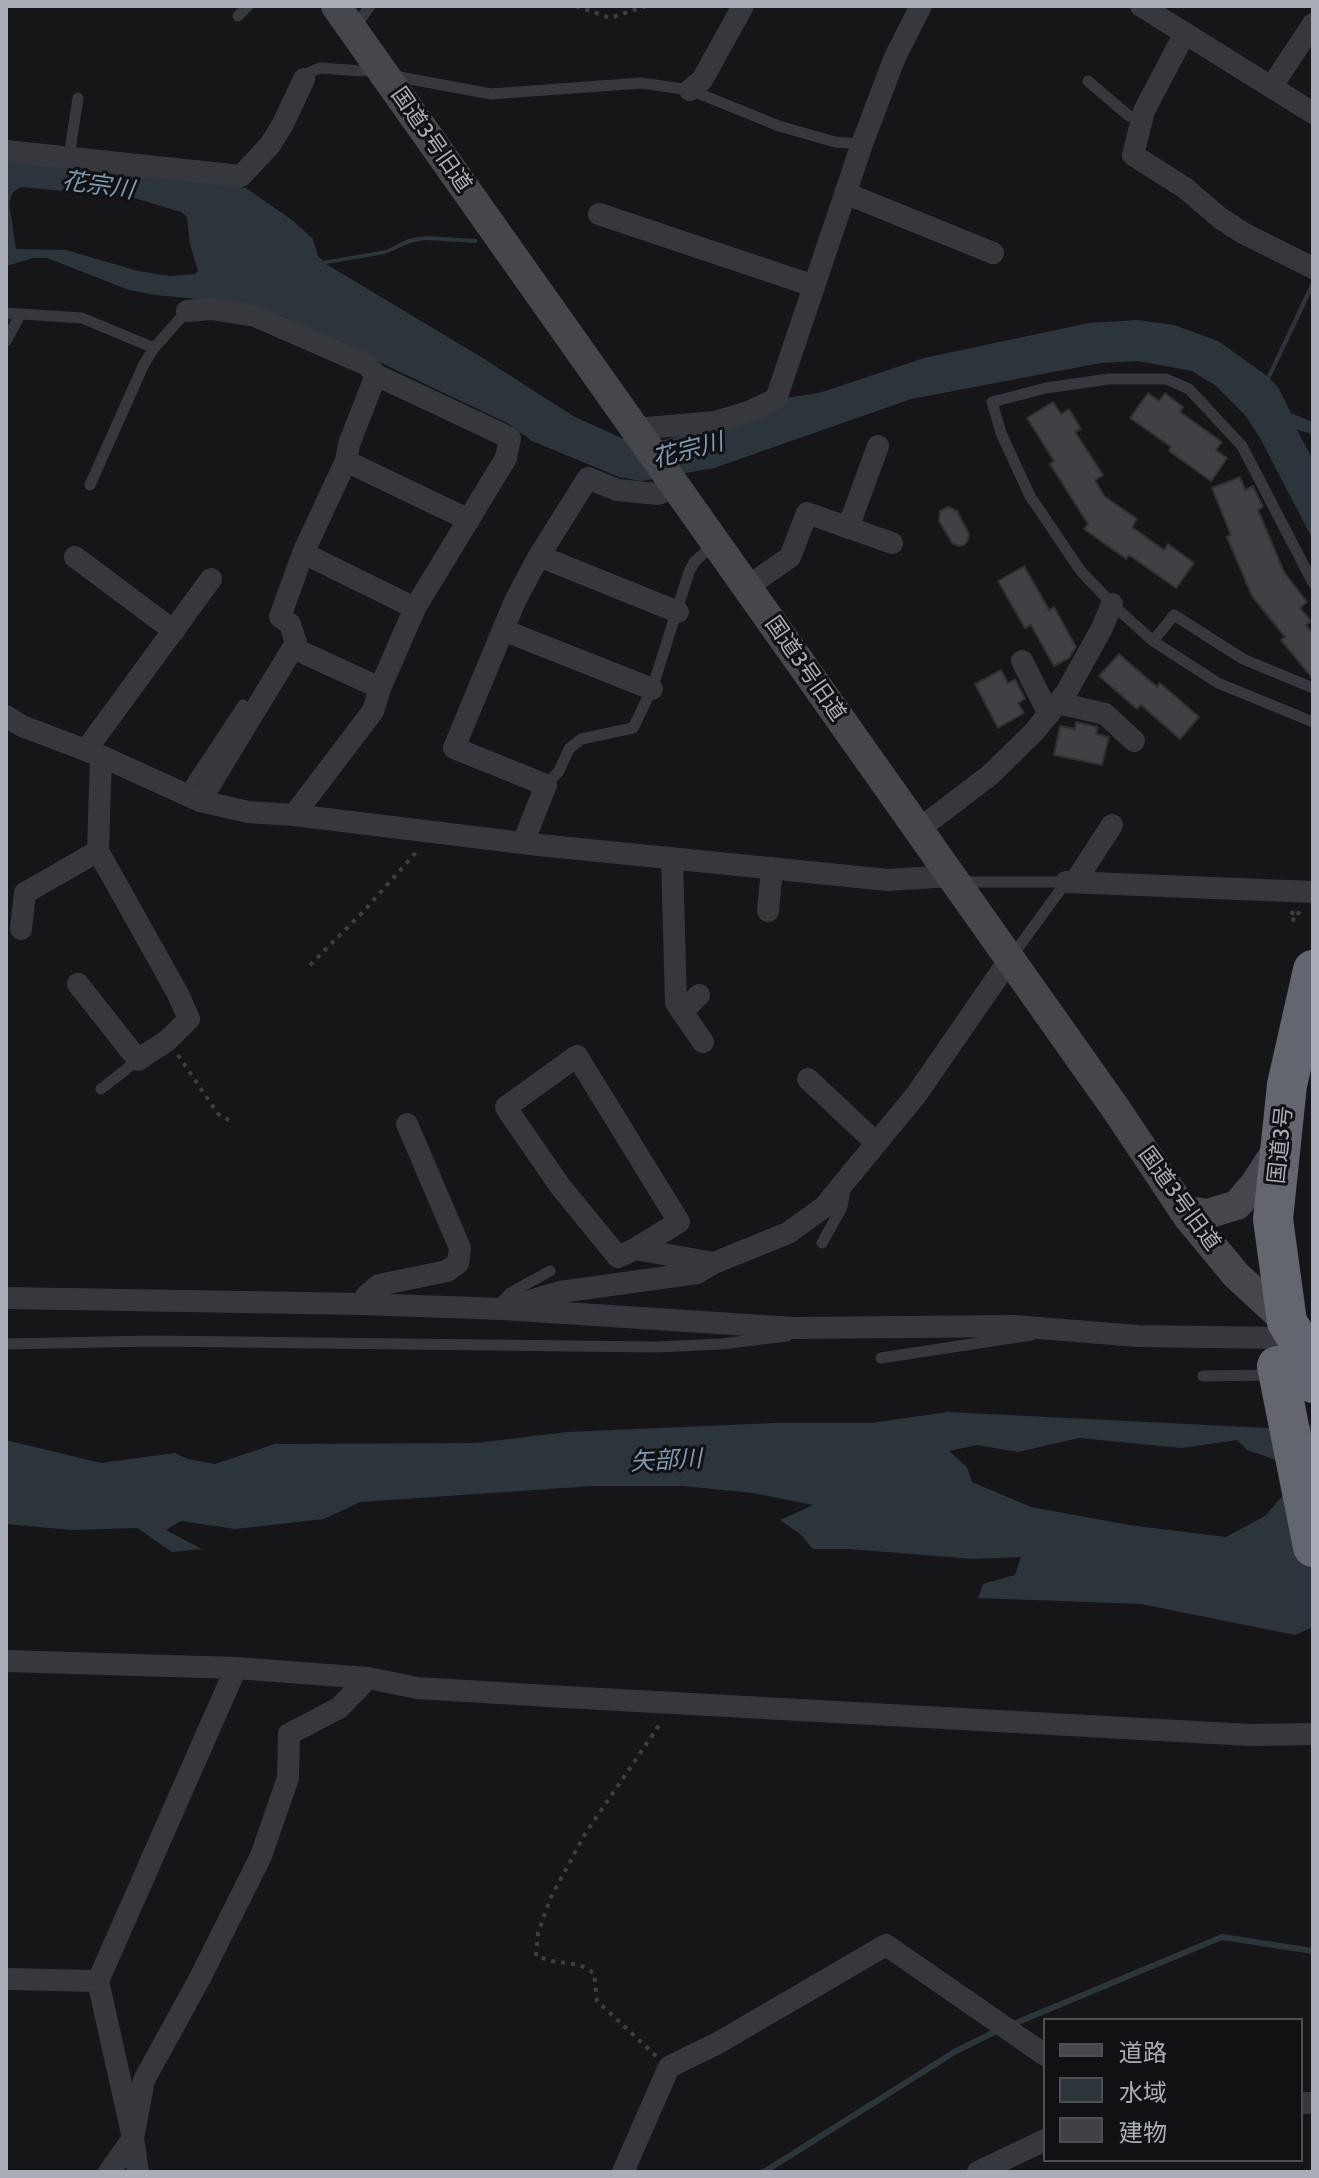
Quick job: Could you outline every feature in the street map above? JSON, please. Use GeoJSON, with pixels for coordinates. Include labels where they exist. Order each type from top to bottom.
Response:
{"type":"FeatureCollection","features":[{"type":"Feature","properties":{"kind":"highway","name":"国道3号"},"geometry":{"type":"LineString","coordinates":[[1313,970],[1287,1085],[1273,1219],[1298,1352],[1313,1547]]}},
{"type":"Feature","properties":{"kind":"street"},"geometry":{"type":"LineString","coordinates":[[690,90],[702,80],[743,6]]}},
{"type":"Feature","properties":{"kind":"street"},"geometry":{"type":"LineString","coordinates":[[638,432],[715,422],[751,411],[776,399],[862,144],[895,57],[921,6]]}},
{"type":"Feature","properties":{"kind":"street"},"geometry":{"type":"LineString","coordinates":[[1141,6],[1313,113]]}},
{"type":"Feature","properties":{"kind":"street","name":"国道3号旧道"},"geometry":{"type":"LineString","coordinates":[[353,14],[381,70],[1010,959],[1183,1210],[1298,1352]]}},
{"type":"Feature","properties":{"kind":"street"},"geometry":{"type":"LineString","coordinates":[[1272,86],[1313,24]]}},
{"type":"Feature","properties":{"kind":"street"},"geometry":{"type":"LineString","coordinates":[[1185,33],[1142,117],[1133,155],[1185,188],[1243,233],[1313,268]]}},
{"type":"Feature","properties":{"kind":"street"},"geometry":{"type":"LineString","coordinates":[[6,151],[241,176],[270,145],[304,79]]}},
{"type":"Feature","properties":{"kind":"street"},"geometry":{"type":"LineString","coordinates":[[845,193],[993,253]]}},
{"type":"Feature","properties":{"kind":"street"},"geometry":{"type":"LineString","coordinates":[[599,214],[814,286]]}},
{"type":"Feature","properties":{"kind":"street"},"geometry":{"type":"LineString","coordinates":[[187,311],[212,309],[255,316],[367,365],[376,375],[510,438],[506,458],[415,608],[373,711],[294,815]]}},
{"type":"Feature","properties":{"kind":"street"},"geometry":{"type":"LineString","coordinates":[[193,797],[296,643],[290,624],[280,617],[303,553],[346,461],[349,444],[376,375]]}},
{"type":"Feature","properties":{"kind":"street"},"geometry":{"type":"LineString","coordinates":[[848,528],[878,446]]}},
{"type":"Feature","properties":{"kind":"street"},"geometry":{"type":"LineString","coordinates":[[346,461],[469,520]]}},
{"type":"Feature","properties":{"kind":"street"},"geometry":{"type":"LineString","coordinates":[[523,843],[546,785],[454,748],[515,601],[588,478],[617,490],[658,494],[676,485]]}},
{"type":"Feature","properties":{"kind":"street"},"geometry":{"type":"LineString","coordinates":[[747,587],[790,557],[807,513],[892,543]]}},
{"type":"Feature","properties":{"kind":"street"},"geometry":{"type":"LineString","coordinates":[[303,553],[415,608]]}},
{"type":"Feature","properties":{"kind":"street"},"geometry":{"type":"LineString","coordinates":[[539,556],[678,612]]}},
{"type":"Feature","properties":{"kind":"street"},"geometry":{"type":"LineString","coordinates":[[75,557],[174,631]]}},
{"type":"Feature","properties":{"kind":"street"},"geometry":{"type":"LineString","coordinates":[[78,984],[138,1060],[194,1027],[98,851],[93,753],[211,579]]}},
{"type":"Feature","properties":{"kind":"street"},"geometry":{"type":"LineString","coordinates":[[918,830],[990,775],[1033,733],[1054,708],[1101,630],[1112,604]]}},
{"type":"Feature","properties":{"kind":"street"},"geometry":{"type":"LineString","coordinates":[[503,630],[652,689]]}},
{"type":"Feature","properties":{"kind":"street"},"geometry":{"type":"LineString","coordinates":[[293,648],[380,688]]}},
{"type":"Feature","properties":{"kind":"street"},"geometry":{"type":"LineString","coordinates":[[1022,661],[1054,708],[1105,714],[1134,741]]}},
{"type":"Feature","properties":{"kind":"street"},"geometry":{"type":"LineString","coordinates":[[6,716],[22,726],[193,797],[248,812],[888,880],[952,879]]}},
{"type":"Feature","properties":{"kind":"street"},"geometry":{"type":"LineString","coordinates":[[1071,882],[1112,825]]}},
{"type":"Feature","properties":{"kind":"street"},"geometry":{"type":"LineString","coordinates":[[21,929],[25,893],[98,851]]}},
{"type":"Feature","properties":{"kind":"street"},"geometry":{"type":"LineString","coordinates":[[672,858],[676,1003],[703,1042]]}},
{"type":"Feature","properties":{"kind":"street"},"geometry":{"type":"LineString","coordinates":[[768,911],[772,868]]}},
{"type":"Feature","properties":{"kind":"street"},"geometry":{"type":"LineString","coordinates":[[1071,882],[1313,892]]}},
{"type":"Feature","properties":{"kind":"street"},"geometry":{"type":"LineString","coordinates":[[499,1309],[560,1292],[697,1273],[788,1233],[824,1207],[916,1095],[1010,959]]}},
{"type":"Feature","properties":{"kind":"street"},"geometry":{"type":"LineString","coordinates":[[682,1012],[699,995]]}},
{"type":"Feature","properties":{"kind":"street"},"geometry":{"type":"LineString","coordinates":[[635,1249],[679,1222],[577,1056],[506,1107],[560,1186],[618,1257],[635,1249],[714,1263]]}},
{"type":"Feature","properties":{"kind":"street"},"geometry":{"type":"LineString","coordinates":[[808,1079],[876,1143]]}},
{"type":"Feature","properties":{"kind":"street"},"geometry":{"type":"LineString","coordinates":[[362,1304],[379,1285],[447,1271],[458,1263],[460,1248],[407,1124]]}},
{"type":"Feature","properties":{"kind":"street"},"geometry":{"type":"LineString","coordinates":[[1183,1210],[1207,1214],[1237,1205],[1281,1144]]}},
{"type":"Feature","properties":{"kind":"street"},"geometry":{"type":"LineString","coordinates":[[6,1298],[499,1309],[794,1328],[1014,1326],[1298,1352]]}},
{"type":"Feature","properties":{"kind":"street"},"geometry":{"type":"LineString","coordinates":[[6,1661],[236,1668],[368,1678],[417,1688],[1250,1735],[1313,1734]]}},
{"type":"Feature","properties":{"kind":"street"},"geometry":{"type":"LineString","coordinates":[[138,2172],[98,1981],[236,1668]]}},
{"type":"Feature","properties":{"kind":"street"},"geometry":{"type":"LineString","coordinates":[[109,2172],[133,2138],[144,2080],[200,1978],[261,1856],[288,1778],[289,1734],[339,1708],[368,1678]]}},
{"type":"Feature","properties":{"kind":"street"},"geometry":{"type":"LineString","coordinates":[[623,2172],[669,2067],[718,2043],[886,1945],[1037,2049]]}},
{"type":"Feature","properties":{"kind":"street"},"geometry":{"type":"LineString","coordinates":[[6,1979],[98,1981]]}},
{"type":"Feature","properties":{"kind":"street"},"geometry":{"type":"LineString","coordinates":[[978,2172],[1043,2141]]}},
{"type":"Feature","properties":{"kind":"lane"},"geometry":{"type":"LineString","coordinates":[[238,16],[248,6]]}},
{"type":"Feature","properties":{"kind":"lane"},"geometry":{"type":"LineString","coordinates":[[304,79],[308,73],[320,68],[381,70],[491,94],[641,83],[690,90],[779,126],[835,142],[862,144]]}},
{"type":"Feature","properties":{"kind":"lane"},"geometry":{"type":"LineString","coordinates":[[1088,81],[1129,116],[1142,117]]}},
{"type":"Feature","properties":{"kind":"lane"},"geometry":{"type":"LineString","coordinates":[[69,157],[78,98]]}},
{"type":"Feature","properties":{"kind":"lane"},"geometry":{"type":"LineString","coordinates":[[90,485],[118,418],[154,348],[187,311]]}},
{"type":"Feature","properties":{"kind":"lane"},"geometry":{"type":"LineString","coordinates":[[6,313],[82,318],[154,348]]}},
{"type":"Feature","properties":{"kind":"lane"},"geometry":{"type":"LineString","coordinates":[[6,341],[20,315]]}},
{"type":"Feature","properties":{"kind":"lane"},"geometry":{"type":"LineString","coordinates":[[1313,583],[1242,446],[1189,389],[1166,379],[1109,379],[1046,388],[992,402],[1001,433],[1030,496],[1080,570],[1112,604],[1153,641],[1218,683],[1313,722]]}},
{"type":"Feature","properties":{"kind":"lane"},"geometry":{"type":"LineString","coordinates":[[546,785],[559,771],[569,749],[581,739],[633,728],[652,689],[689,572],[695,561],[716,543]]}},
{"type":"Feature","properties":{"kind":"lane"},"geometry":{"type":"LineString","coordinates":[[1153,641],[1174,615],[1243,659],[1313,688]]}},
{"type":"Feature","properties":{"kind":"lane"},"geometry":{"type":"LineString","coordinates":[[193,797],[243,705]]}},
{"type":"Feature","properties":{"kind":"lane"},"geometry":{"type":"LineString","coordinates":[[952,879],[1071,882]]}},
{"type":"Feature","properties":{"kind":"lane"},"geometry":{"type":"LineString","coordinates":[[1010,959],[1071,882]]}},
{"type":"Feature","properties":{"kind":"lane"},"geometry":{"type":"LineString","coordinates":[[101,1089],[138,1060]]}},
{"type":"Feature","properties":{"kind":"lane"},"geometry":{"type":"LineString","coordinates":[[822,1243],[842,1207],[846,1180]]}},
{"type":"Feature","properties":{"kind":"lane"},"geometry":{"type":"LineString","coordinates":[[499,1309],[510,1293],[550,1271]]}},
{"type":"Feature","properties":{"kind":"lane"},"geometry":{"type":"LineString","coordinates":[[6,1344],[152,1341],[656,1347],[792,1336],[794,1328]]}},
{"type":"Feature","properties":{"kind":"lane"},"geometry":{"type":"LineString","coordinates":[[881,1358],[1066,1331]]}},
{"type":"Feature","properties":{"kind":"lane"},"geometry":{"type":"LineString","coordinates":[[1203,1376],[1298,1352]]}},
{"type":"Feature","properties":{"kind":"path"},"geometry":{"type":"LineString","coordinates":[[576,6],[610,18],[646,6]]}},
{"type":"Feature","properties":{"kind":"path"},"geometry":{"type":"LineString","coordinates":[[310,965],[417,852],[429,831]]}},
{"type":"Feature","properties":{"kind":"path"},"geometry":{"type":"LineString","coordinates":[[168,1040],[218,1114],[234,1123]]}},
{"type":"Feature","properties":{"kind":"path"},"geometry":{"type":"LineString","coordinates":[[669,2067],[597,2001],[594,1973],[580,1965],[536,1956],[538,1933],[551,1897],[585,1834],[674,1702]]}},
{"type":"Feature","properties":{"kind":"water","name":"花宗川"},"geometry":{"type":"Polygon","coordinates":[[[6,162],[150,173],[246,188],[313,239],[318,256],[323,261],[386,250],[408,239],[426,236],[477,239],[477,243],[425,240],[385,254],[326,264],[573,416],[628,441],[663,440],[714,427],[785,398],[819,393],[924,358],[1089,323],[1137,320],[1174,325],[1218,341],[1267,376],[1313,278],[1313,289],[1270,379],[1278,387],[1291,413],[1313,422],[1313,434],[1297,430],[1313,460],[1313,540],[1245,415],[1216,386],[1192,371],[1138,361],[1101,363],[911,399],[714,468],[641,481],[619,477],[532,441],[509,424],[283,316],[239,303],[129,290],[47,258],[33,258],[6,266],[6,162]],[[21,187],[13,192],[9,202],[16,249],[66,250],[138,271],[170,276],[195,274],[198,271],[190,244],[187,217],[181,212],[131,197],[21,187]]]}},
{"type":"Feature","properties":{"kind":"water","name":"矢部川"},"geometry":{"type":"Polygon","coordinates":[[[948,1412],[1267,1428],[1313,1425],[1313,1627],[1295,1635],[1141,1604],[978,1598],[983,1584],[1015,1575],[1021,1557],[973,1559],[813,1549],[800,1534],[780,1520],[813,1505],[753,1493],[683,1486],[593,1486],[360,1502],[324,1519],[235,1529],[181,1521],[166,1530],[202,1549],[172,1552],[137,1528],[72,1530],[6,1524],[6,1440],[101,1463],[175,1453],[215,1464],[275,1444],[476,1443],[567,1432],[775,1423],[871,1423],[948,1412]],[[1079,1438],[1018,1452],[977,1445],[949,1451],[967,1467],[972,1482],[1031,1507],[1129,1525],[1226,1537],[1265,1516],[1285,1493],[1285,1463],[1247,1450],[1237,1440],[1182,1448],[1079,1438]]]}},
{"type":"Feature","properties":{"kind":"building"},"geometry":{"type":"Polygon","coordinates":[[[1148,393],[1159,401],[1165,393],[1183,407],[1180,412],[1222,442],[1216,450],[1227,458],[1211,481],[1130,418],[1148,393]]]}},
{"type":"Feature","properties":{"kind":"building"},"geometry":{"type":"Polygon","coordinates":[[[1053,402],[1061,414],[1069,409],[1081,429],[1075,432],[1103,475],[1095,480],[1104,496],[1137,519],[1132,527],[1164,550],[1168,544],[1194,563],[1176,588],[1129,555],[1126,559],[1084,529],[1088,524],[1050,464],[1054,461],[1027,418],[1053,402]]]}},
{"type":"Feature","properties":{"kind":"building"},"geometry":{"type":"Polygon","coordinates":[[[1240,477],[1245,490],[1253,486],[1263,507],[1258,510],[1284,572],[1307,602],[1300,608],[1311,621],[1306,625],[1313,634],[1313,679],[1281,640],[1285,637],[1252,596],[1227,537],[1231,535],[1212,488],[1240,477]]]}},
{"type":"Feature","properties":{"kind":"building"},"geometry":{"type":"Polygon","coordinates":[[[948,507],[957,511],[969,534],[964,545],[952,543],[939,521],[940,511],[948,507]]]}},
{"type":"Feature","properties":{"kind":"building"},"geometry":{"type":"Polygon","coordinates":[[[1024,566],[1049,610],[1054,607],[1076,647],[1069,658],[1054,666],[1031,625],[1025,628],[998,581],[1024,566]]]}},
{"type":"Feature","properties":{"kind":"building"},"geometry":{"type":"Polygon","coordinates":[[[1119,654],[1157,687],[1160,683],[1199,717],[1180,739],[1141,705],[1137,709],[1099,676],[1119,654]]]}},
{"type":"Feature","properties":{"kind":"building"},"geometry":{"type":"Polygon","coordinates":[[[1001,670],[1008,683],[1015,679],[1025,699],[1018,703],[1024,713],[998,728],[975,684],[1001,670]]]}},
{"type":"Feature","properties":{"kind":"building"},"geometry":{"type":"Polygon","coordinates":[[[1076,722],[1098,727],[1096,734],[1109,737],[1102,765],[1054,755],[1060,726],[1075,729],[1076,722]]]}},
{"type":"Feature","properties":{"kind":"waterway"},"geometry":{"type":"LineString","coordinates":[[1011,2025],[1222,1937],[1313,1951]]}},
{"type":"Feature","properties":{"kind":"waterway"},"geometry":{"type":"LineString","coordinates":[[764,2172],[956,2051],[1001,2029]]}}]}
